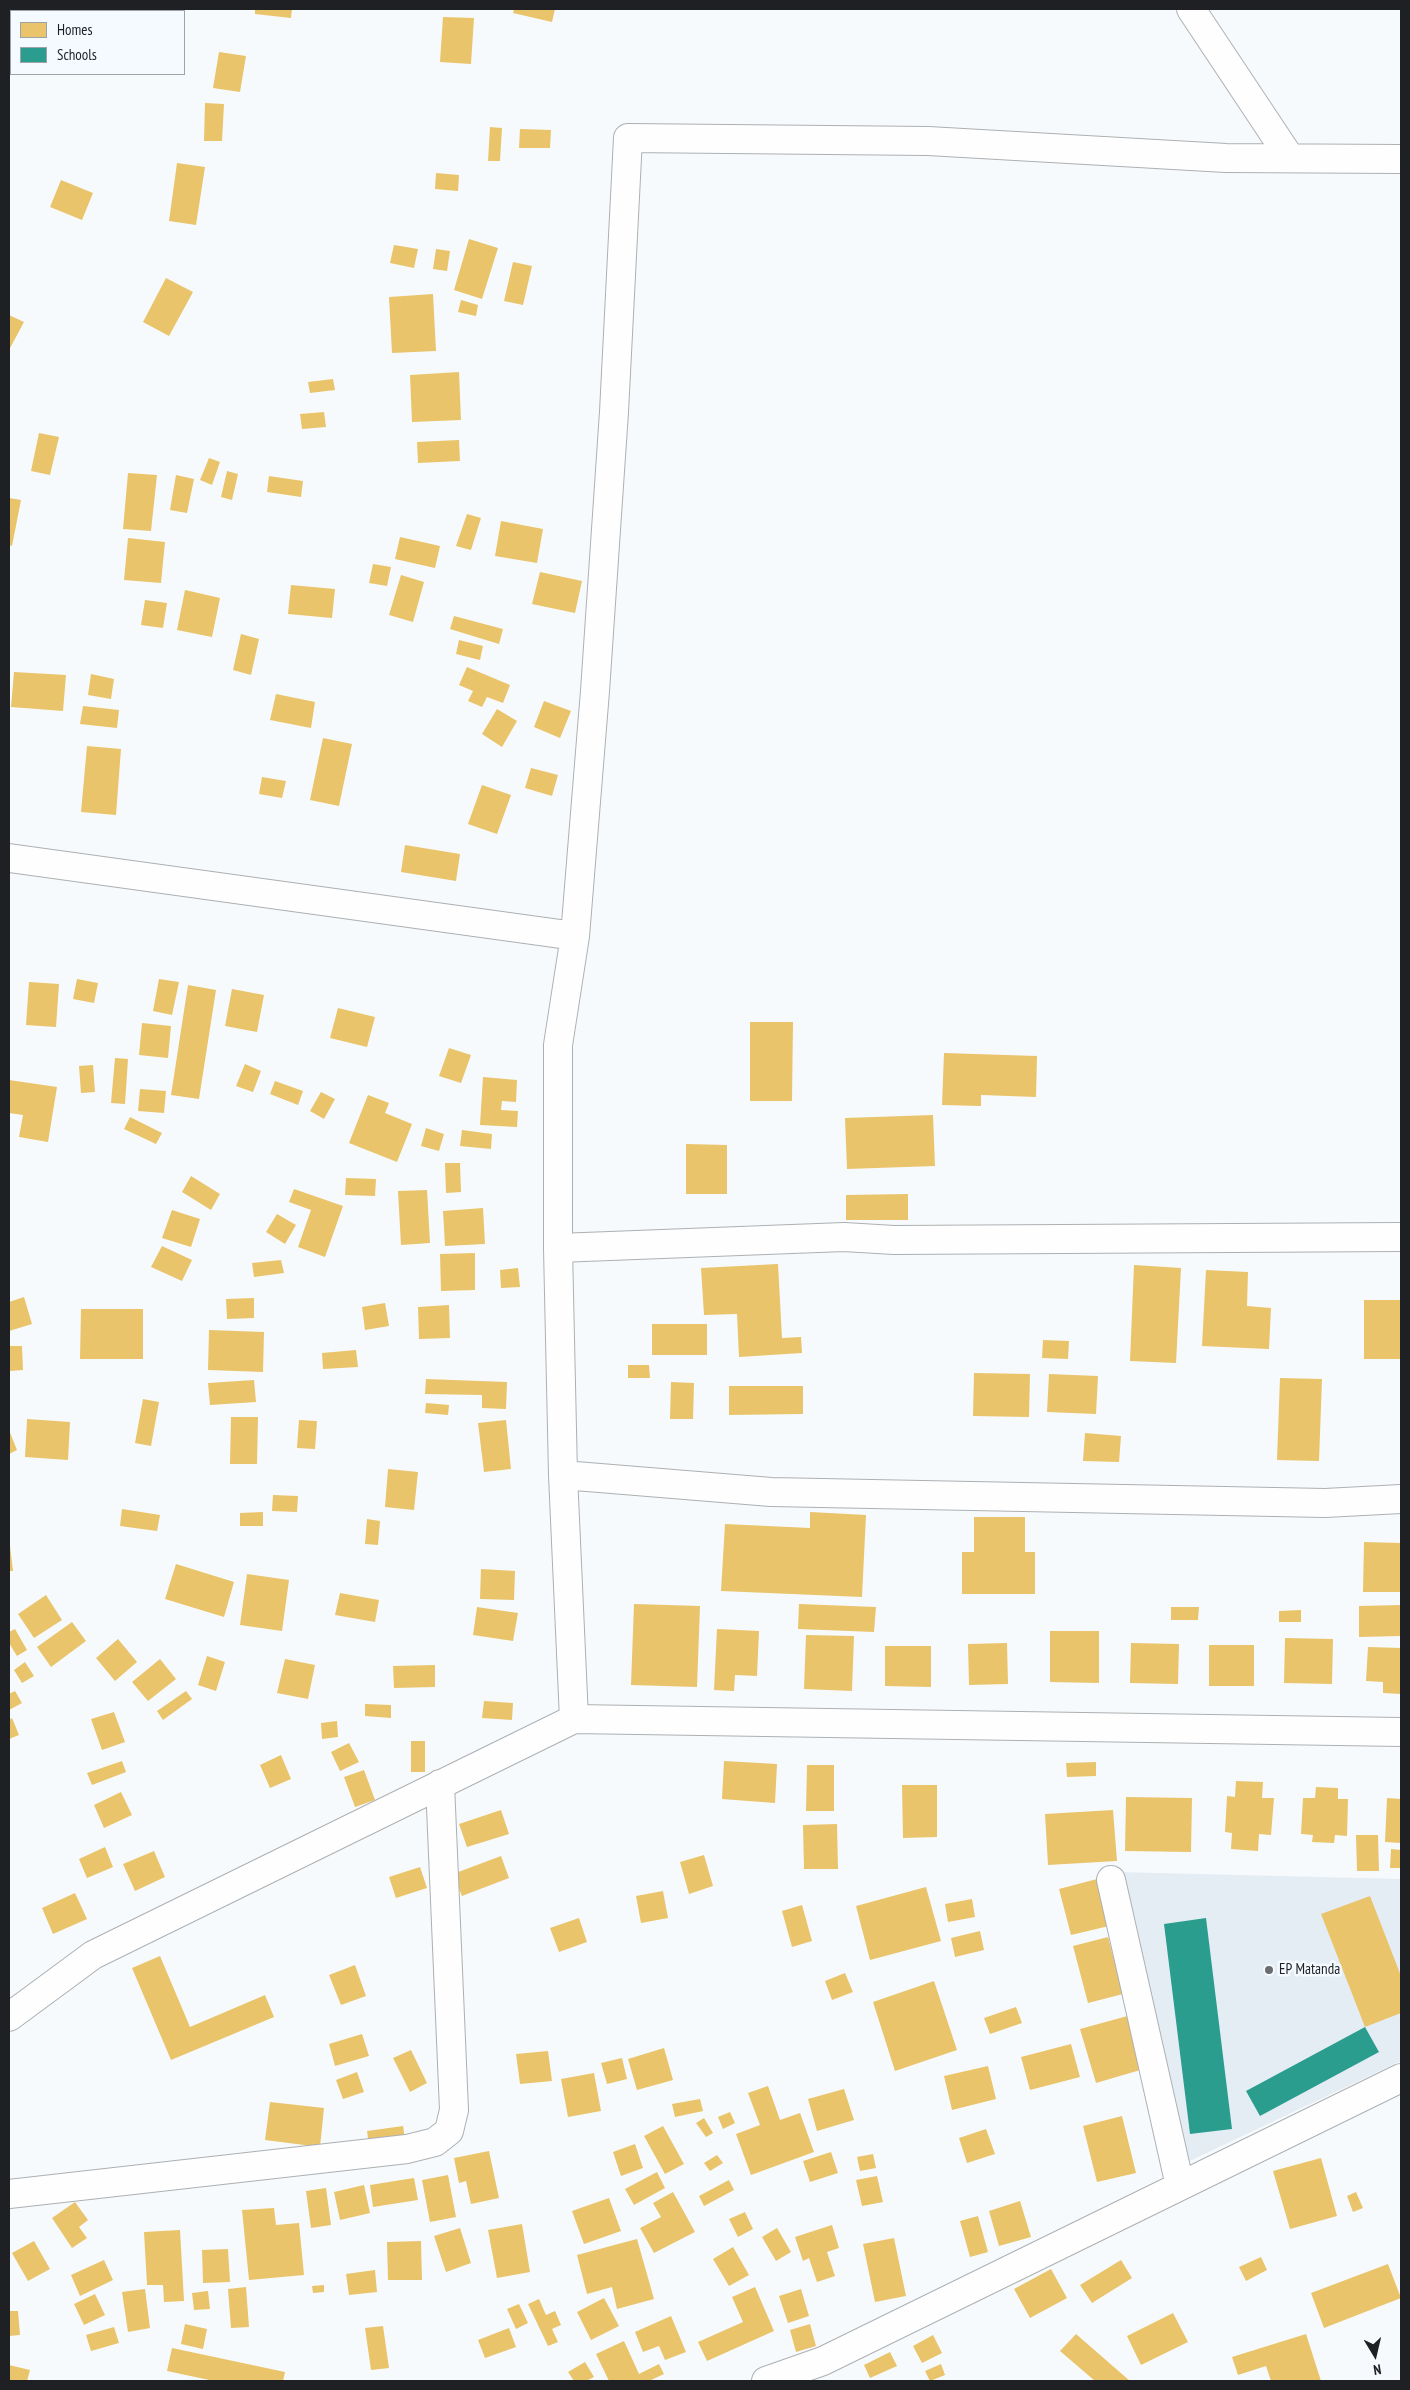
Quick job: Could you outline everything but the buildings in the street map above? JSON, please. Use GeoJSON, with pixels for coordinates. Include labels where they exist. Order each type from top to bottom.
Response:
{"type":"FeatureCollection","features":[{"type":"Feature","properties":{"kind":"street"},"geometry":{"type":"LineString","coordinates":[[1191,9],[1290,158]]}},
{"type":"Feature","properties":{"kind":"street"},"geometry":{"type":"LineString","coordinates":[[574,1718],[563,1475],[558,1248],[558,1044],[575,936],[596,691],[614,412],[628,138],[928,141],[1226,158],[1401,159]]}},
{"type":"Feature","properties":{"kind":"street"},"geometry":{"type":"LineString","coordinates":[[9,858],[575,936]]}},
{"type":"Feature","properties":{"kind":"street"},"geometry":{"type":"LineString","coordinates":[[558,1248],[844,1237],[894,1240],[1401,1237]]}},
{"type":"Feature","properties":{"kind":"street"},"geometry":{"type":"LineString","coordinates":[[563,1475],[772,1492],[1325,1503],[1401,1499]]}},
{"type":"Feature","properties":{"kind":"street"},"geometry":{"type":"LineString","coordinates":[[9,2016],[93,1955],[574,1718],[1401,1732]]}},
{"type":"Feature","properties":{"kind":"street"},"geometry":{"type":"LineString","coordinates":[[9,2194],[407,2149],[435,2142],[449,2132],[454,2110],[440,1784]]}},
{"type":"Feature","properties":{"kind":"street"},"geometry":{"type":"LineString","coordinates":[[1111,1880],[1180,2186]]}},
{"type":"Feature","properties":{"kind":"street"},"geometry":{"type":"LineString","coordinates":[[766,2381],[826,2371],[1180,2186],[1401,2078]]}},
{"type":"Feature","properties":{"kind":"shaded area","name":"EP Matanda"},"geometry":{"type":"Polygon","coordinates":[[[1117,1872],[1401,1879],[1401,2061],[1175,2168],[1117,1872]]]}},
{"type":"Feature","properties":{"kind":"place","name":"EP Matanda"},"geometry":{"type":"Point","coordinates":[1269,1970]}}]}
